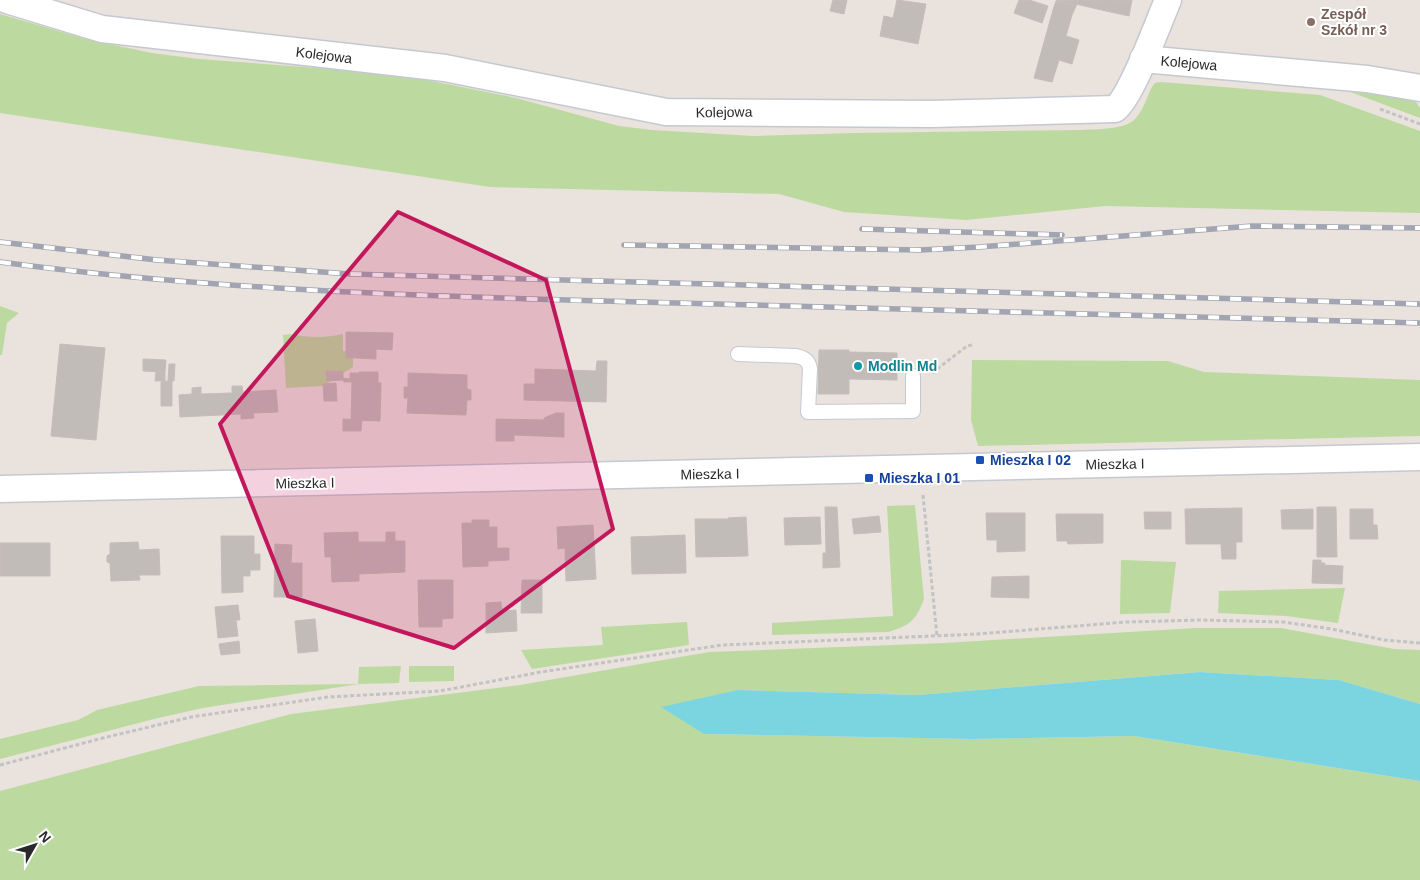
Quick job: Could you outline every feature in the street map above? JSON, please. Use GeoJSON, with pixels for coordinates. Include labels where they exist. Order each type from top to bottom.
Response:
{"type":"FeatureCollection","features":[{"type":"Feature","properties":{"kind":"street","name":"Kolejowa"},"geometry":{"type":"LineString","coordinates":[[7,0],[102,29],[445,68],[666,112],[931,114],[1115,109],[1121,105],[1143,59],[1367,79],[1420,88]]}},
{"type":"Feature","properties":{"kind":"street"},"geometry":{"type":"LineString","coordinates":[[1143,59],[1168,0]]}},
{"type":"Feature","properties":{"kind":"street","name":"Mieszka I"},"geometry":{"type":"LineString","coordinates":[[0,489],[1420,457]]}},
{"type":"Feature","properties":{"kind":"lane"},"geometry":{"type":"LineString","coordinates":[[738,354],[796,356],[804,358],[809,363],[810,369],[808,412],[914,411],[913,376]]}},
{"type":"Feature","properties":{"kind":"path"},"geometry":{"type":"LineString","coordinates":[[913,376],[928,376],[967,346],[972,345]]}},
{"type":"Feature","properties":{"kind":"path"},"geometry":{"type":"LineString","coordinates":[[921,469],[937,636]]}},
{"type":"Feature","properties":{"kind":"path"},"geometry":{"type":"LineString","coordinates":[[0,765],[191,717],[328,697],[440,691],[541,672],[722,646],[978,634],[1126,622],[1200,620],[1282,622],[1332,629],[1384,640],[1420,643]]}},
{"type":"Feature","properties":{"kind":"highlighted area"},"geometry":{"type":"Polygon","coordinates":[[[398,212],[546,280],[613,529],[454,648],[288,596],[220,424],[398,212]]]}},
{"type":"Feature","properties":{"kind":"green space"},"geometry":{"type":"Polygon","coordinates":[[[0,14],[86,39],[152,53],[199,59],[397,74],[516,98],[619,126],[652,130],[753,136],[1081,130],[1117,127],[1130,123],[1145,104],[1155,83],[1161,82],[1320,95],[1420,131],[1420,213],[1105,206],[966,220],[844,212],[779,194],[490,187],[0,113],[0,14]]]}},
{"type":"Feature","properties":{"kind":"green space"},"geometry":{"type":"Polygon","coordinates":[[[1329,84],[1413,98],[1420,108],[1420,118],[1329,84]]]}},
{"type":"Feature","properties":{"kind":"green space"},"geometry":{"type":"Polygon","coordinates":[[[0,306],[19,313],[7,323],[2,355],[0,355],[0,306]]]}},
{"type":"Feature","properties":{"kind":"green space"},"geometry":{"type":"Polygon","coordinates":[[[343,334],[343,351],[353,352],[353,367],[323,386],[286,388],[283,335],[317,337],[343,334]]]}},
{"type":"Feature","properties":{"kind":"green space"},"geometry":{"type":"Polygon","coordinates":[[[972,360],[1168,361],[1204,372],[1420,380],[1420,436],[978,446],[971,420],[972,360]]]}},
{"type":"Feature","properties":{"kind":"green space"},"geometry":{"type":"Polygon","coordinates":[[[915,505],[924,599],[918,613],[911,622],[888,632],[772,635],[772,623],[893,616],[887,506],[915,505]]]}},
{"type":"Feature","properties":{"kind":"green space"},"geometry":{"type":"Polygon","coordinates":[[[1121,560],[1176,562],[1170,613],[1120,614],[1121,560]]]}},
{"type":"Feature","properties":{"kind":"green space"},"geometry":{"type":"Polygon","coordinates":[[[1345,588],[1338,623],[1286,616],[1218,613],[1219,591],[1345,588]]]}},
{"type":"Feature","properties":{"kind":"green space"},"geometry":{"type":"Polygon","coordinates":[[[687,622],[689,645],[532,669],[521,650],[603,645],[601,627],[687,622]]]}},
{"type":"Feature","properties":{"kind":"green space"},"geometry":{"type":"Polygon","coordinates":[[[1196,628],[1281,628],[1394,649],[1420,650],[1420,704],[1339,680],[1200,672],[918,695],[738,690],[704,734],[971,739],[1134,736],[1420,781],[1420,880],[0,880],[0,791],[291,714],[520,685],[709,652],[944,643],[1196,628]]]}},
{"type":"Feature","properties":{"kind":"green space"},"geometry":{"type":"Polygon","coordinates":[[[401,666],[399,683],[359,684],[203,708],[0,759],[0,739],[78,720],[97,710],[199,686],[358,684],[359,667],[401,666]]]}},
{"type":"Feature","properties":{"kind":"green space"},"geometry":{"type":"Polygon","coordinates":[[[409,666],[454,666],[454,681],[409,682],[409,666]]]}},
{"type":"Feature","properties":{"kind":"water"},"geometry":{"type":"Polygon","coordinates":[[[1200,672],[1339,680],[1420,704],[1420,781],[1134,736],[971,739],[704,734],[661,707],[738,690],[918,695],[1200,672]]]}},
{"type":"Feature","properties":{"kind":"building"},"geometry":{"type":"Polygon","coordinates":[[[833,0],[847,0],[844,14],[830,11],[833,0]]]}},
{"type":"Feature","properties":{"kind":"building"},"geometry":{"type":"Polygon","coordinates":[[[897,0],[926,4],[918,44],[880,36],[884,16],[893,18],[897,0]]]}},
{"type":"Feature","properties":{"kind":"building"},"geometry":{"type":"Polygon","coordinates":[[[1019,0],[1029,0],[1048,6],[1042,23],[1014,13],[1019,0]]]}},
{"type":"Feature","properties":{"kind":"building"},"geometry":{"type":"Polygon","coordinates":[[[1056,0],[1078,0],[1076,6],[1056,0]]]}},
{"type":"Feature","properties":{"kind":"building"},"geometry":{"type":"Polygon","coordinates":[[[1078,0],[1109,0],[1106,11],[1076,4],[1078,0]]]}},
{"type":"Feature","properties":{"kind":"building"},"geometry":{"type":"Polygon","coordinates":[[[1109,0],[1132,0],[1129,16],[1106,11],[1109,0]]]}},
{"type":"Feature","properties":{"kind":"building"},"geometry":{"type":"Polygon","coordinates":[[[1056,1],[1076,6],[1072,15],[1053,10],[1056,1]]]}},
{"type":"Feature","properties":{"kind":"building"},"geometry":{"type":"Polygon","coordinates":[[[1053,10],[1072,15],[1066,36],[1079,40],[1072,64],[1059,60],[1052,82],[1034,78],[1053,10]]]}},
{"type":"Feature","properties":{"kind":"building"},"geometry":{"type":"Polygon","coordinates":[[[346,332],[393,333],[392,350],[376,349],[376,359],[356,358],[357,349],[346,348],[346,332]]]}},
{"type":"Feature","properties":{"kind":"building"},"geometry":{"type":"Polygon","coordinates":[[[60,344],[105,348],[96,440],[51,436],[60,344]]]}},
{"type":"Feature","properties":{"kind":"building"},"geometry":{"type":"Polygon","coordinates":[[[346,348],[357,349],[356,358],[346,358],[346,348]]]}},
{"type":"Feature","properties":{"kind":"building","name":"Modlin Md"},"geometry":{"type":"Polygon","coordinates":[[[819,350],[897,353],[897,380],[849,379],[849,394],[818,394],[819,350]]]}},
{"type":"Feature","properties":{"kind":"building"},"geometry":{"type":"Polygon","coordinates":[[[143,359],[166,360],[165,372],[143,371],[143,359]]]}},
{"type":"Feature","properties":{"kind":"building"},"geometry":{"type":"Polygon","coordinates":[[[597,361],[607,361],[606,402],[524,400],[524,384],[535,384],[535,369],[596,371],[597,361]]]}},
{"type":"Feature","properties":{"kind":"building"},"geometry":{"type":"Polygon","coordinates":[[[169,364],[175,364],[174,381],[168,381],[169,364]]]}},
{"type":"Feature","properties":{"kind":"building"},"geometry":{"type":"Polygon","coordinates":[[[326,371],[343,371],[343,380],[327,381],[326,371]]]}},
{"type":"Feature","properties":{"kind":"building"},"geometry":{"type":"Polygon","coordinates":[[[156,372],[165,372],[165,381],[155,381],[156,372]]]}},
{"type":"Feature","properties":{"kind":"building"},"geometry":{"type":"Polygon","coordinates":[[[378,372],[378,383],[352,382],[352,373],[378,372]]]}},
{"type":"Feature","properties":{"kind":"building"},"geometry":{"type":"Polygon","coordinates":[[[350,373],[352,373],[352,382],[344,382],[343,378],[350,379],[350,373]]]}},
{"type":"Feature","properties":{"kind":"building"},"geometry":{"type":"Polygon","coordinates":[[[408,373],[467,375],[467,389],[471,390],[471,400],[467,400],[466,415],[407,413],[408,398],[404,398],[404,387],[408,387],[408,373]]]}},
{"type":"Feature","properties":{"kind":"building"},"geometry":{"type":"Polygon","coordinates":[[[172,381],[172,406],[161,406],[161,382],[172,381]]]}},
{"type":"Feature","properties":{"kind":"building"},"geometry":{"type":"Polygon","coordinates":[[[352,382],[381,383],[380,421],[351,420],[352,382]]]}},
{"type":"Feature","properties":{"kind":"building"},"geometry":{"type":"Polygon","coordinates":[[[336,383],[337,401],[324,401],[323,384],[336,383]]]}},
{"type":"Feature","properties":{"kind":"building"},"geometry":{"type":"Polygon","coordinates":[[[232,386],[242,386],[243,392],[276,390],[278,412],[253,413],[254,418],[241,419],[241,414],[180,417],[179,395],[192,394],[192,388],[201,387],[201,394],[232,393],[232,386]]]}},
{"type":"Feature","properties":{"kind":"building"},"geometry":{"type":"Polygon","coordinates":[[[556,413],[564,413],[564,437],[514,435],[514,441],[496,441],[496,419],[544,420],[544,418],[556,413]]]}},
{"type":"Feature","properties":{"kind":"building"},"geometry":{"type":"Polygon","coordinates":[[[343,419],[362,420],[361,431],[343,431],[343,419]]]}},
{"type":"Feature","properties":{"kind":"building"},"geometry":{"type":"Polygon","coordinates":[[[825,507],[837,507],[840,567],[823,568],[823,553],[826,553],[825,507]]]}},
{"type":"Feature","properties":{"kind":"building"},"geometry":{"type":"Polygon","coordinates":[[[1317,507],[1336,507],[1337,557],[1317,557],[1317,507]]]}},
{"type":"Feature","properties":{"kind":"building"},"geometry":{"type":"Polygon","coordinates":[[[1242,508],[1242,542],[1236,542],[1236,559],[1222,559],[1221,544],[1186,544],[1185,509],[1242,508]]]}},
{"type":"Feature","properties":{"kind":"building"},"geometry":{"type":"Polygon","coordinates":[[[1313,509],[1313,529],[1282,529],[1281,510],[1313,509]]]}},
{"type":"Feature","properties":{"kind":"building"},"geometry":{"type":"Polygon","coordinates":[[[1350,509],[1373,509],[1373,525],[1377,525],[1378,539],[1350,539],[1350,509]]]}},
{"type":"Feature","properties":{"kind":"building"},"geometry":{"type":"Polygon","coordinates":[[[1144,512],[1171,512],[1171,529],[1145,529],[1144,512]]]}},
{"type":"Feature","properties":{"kind":"building"},"geometry":{"type":"Polygon","coordinates":[[[986,513],[1025,513],[1025,551],[997,552],[997,540],[987,540],[986,513]]]}},
{"type":"Feature","properties":{"kind":"building"},"geometry":{"type":"Polygon","coordinates":[[[1056,514],[1103,514],[1103,543],[1068,544],[1067,541],[1057,541],[1056,514]]]}},
{"type":"Feature","properties":{"kind":"building"},"geometry":{"type":"Polygon","coordinates":[[[879,516],[881,532],[854,534],[852,519],[879,516]]]}},
{"type":"Feature","properties":{"kind":"building"},"geometry":{"type":"Polygon","coordinates":[[[746,517],[748,556],[696,557],[695,519],[746,517]]]}},
{"type":"Feature","properties":{"kind":"building"},"geometry":{"type":"Polygon","coordinates":[[[820,517],[821,544],[785,545],[784,518],[820,517]]]}},
{"type":"Feature","properties":{"kind":"building"},"geometry":{"type":"Polygon","coordinates":[[[472,520],[489,520],[489,527],[462,528],[462,523],[472,523],[472,520]]]}},
{"type":"Feature","properties":{"kind":"building"},"geometry":{"type":"Polygon","coordinates":[[[593,525],[596,579],[566,581],[565,548],[558,549],[557,527],[593,525]]]}},
{"type":"Feature","properties":{"kind":"building"},"geometry":{"type":"Polygon","coordinates":[[[497,527],[497,548],[509,548],[509,560],[488,561],[488,566],[463,567],[462,528],[497,527]]]}},
{"type":"Feature","properties":{"kind":"building"},"geometry":{"type":"Polygon","coordinates":[[[358,532],[359,581],[332,582],[331,557],[325,557],[324,533],[358,532]]]}},
{"type":"Feature","properties":{"kind":"building"},"geometry":{"type":"Polygon","coordinates":[[[386,532],[395,532],[395,541],[405,541],[405,572],[359,574],[358,542],[386,542],[386,532]]]}},
{"type":"Feature","properties":{"kind":"building"},"geometry":{"type":"Polygon","coordinates":[[[685,535],[686,573],[632,574],[631,537],[685,535]]]}},
{"type":"Feature","properties":{"kind":"building"},"geometry":{"type":"Polygon","coordinates":[[[221,536],[254,536],[254,554],[260,554],[260,570],[250,570],[250,576],[243,576],[243,592],[222,593],[221,536]]]}},
{"type":"Feature","properties":{"kind":"building"},"geometry":{"type":"Polygon","coordinates":[[[138,542],[139,550],[159,549],[160,575],[139,575],[140,580],[111,581],[110,563],[107,562],[107,556],[110,554],[110,543],[138,542]]]}},
{"type":"Feature","properties":{"kind":"building"},"geometry":{"type":"Polygon","coordinates":[[[0,543],[50,543],[50,576],[0,576],[0,543]]]}},
{"type":"Feature","properties":{"kind":"building"},"geometry":{"type":"Polygon","coordinates":[[[275,544],[292,545],[291,563],[302,563],[302,597],[274,597],[275,544]]]}},
{"type":"Feature","properties":{"kind":"building"},"geometry":{"type":"Polygon","coordinates":[[[1313,560],[1321,560],[1321,563],[1325,563],[1324,565],[1343,566],[1342,584],[1312,583],[1313,560]]]}},
{"type":"Feature","properties":{"kind":"building"},"geometry":{"type":"Polygon","coordinates":[[[1029,576],[1029,598],[991,597],[992,577],[1029,576]]]}},
{"type":"Feature","properties":{"kind":"building"},"geometry":{"type":"Polygon","coordinates":[[[418,580],[453,580],[453,618],[442,619],[442,627],[419,627],[418,580]]]}},
{"type":"Feature","properties":{"kind":"building"},"geometry":{"type":"Polygon","coordinates":[[[522,580],[542,580],[542,613],[521,613],[522,580]]]}},
{"type":"Feature","properties":{"kind":"building"},"geometry":{"type":"Polygon","coordinates":[[[501,602],[502,611],[516,610],[517,631],[486,633],[486,603],[501,602]]]}},
{"type":"Feature","properties":{"kind":"building"},"geometry":{"type":"Polygon","coordinates":[[[238,605],[240,620],[236,620],[238,636],[218,638],[215,607],[238,605]]]}},
{"type":"Feature","properties":{"kind":"building"},"geometry":{"type":"Polygon","coordinates":[[[315,619],[318,651],[298,653],[295,621],[315,619]]]}},
{"type":"Feature","properties":{"kind":"building"},"geometry":{"type":"Polygon","coordinates":[[[239,641],[240,653],[221,655],[219,644],[239,641]]]}},
{"type":"Feature","properties":{"kind":"railway"},"geometry":{"type":"LineString","coordinates":[[624,245],[920,250],[1252,226],[1420,228]]}},
{"type":"Feature","properties":{"kind":"railway"},"geometry":{"type":"LineString","coordinates":[[862,229],[1062,235]]}},
{"type":"Feature","properties":{"kind":"railway"},"geometry":{"type":"LineString","coordinates":[[0,242],[157,260],[350,274],[1420,304]]}},
{"type":"Feature","properties":{"kind":"railway"},"geometry":{"type":"LineString","coordinates":[[0,262],[168,280],[338,292],[592,301],[1420,323]]}},
{"type":"Feature","properties":{"kind":"place","name":"Zespół Szkół nr 3"},"geometry":{"type":"Point","coordinates":[1311,22]}},
{"type":"Feature","properties":{"kind":"place","name":"Modlin Md"},"geometry":{"type":"Point","coordinates":[858,366]}},
{"type":"Feature","properties":{"kind":"place","name":"Mieszka I 02"},"geometry":{"type":"Point","coordinates":[980,460]}},
{"type":"Feature","properties":{"kind":"place","name":"Mieszka I 01"},"geometry":{"type":"Point","coordinates":[869,478]}}]}
